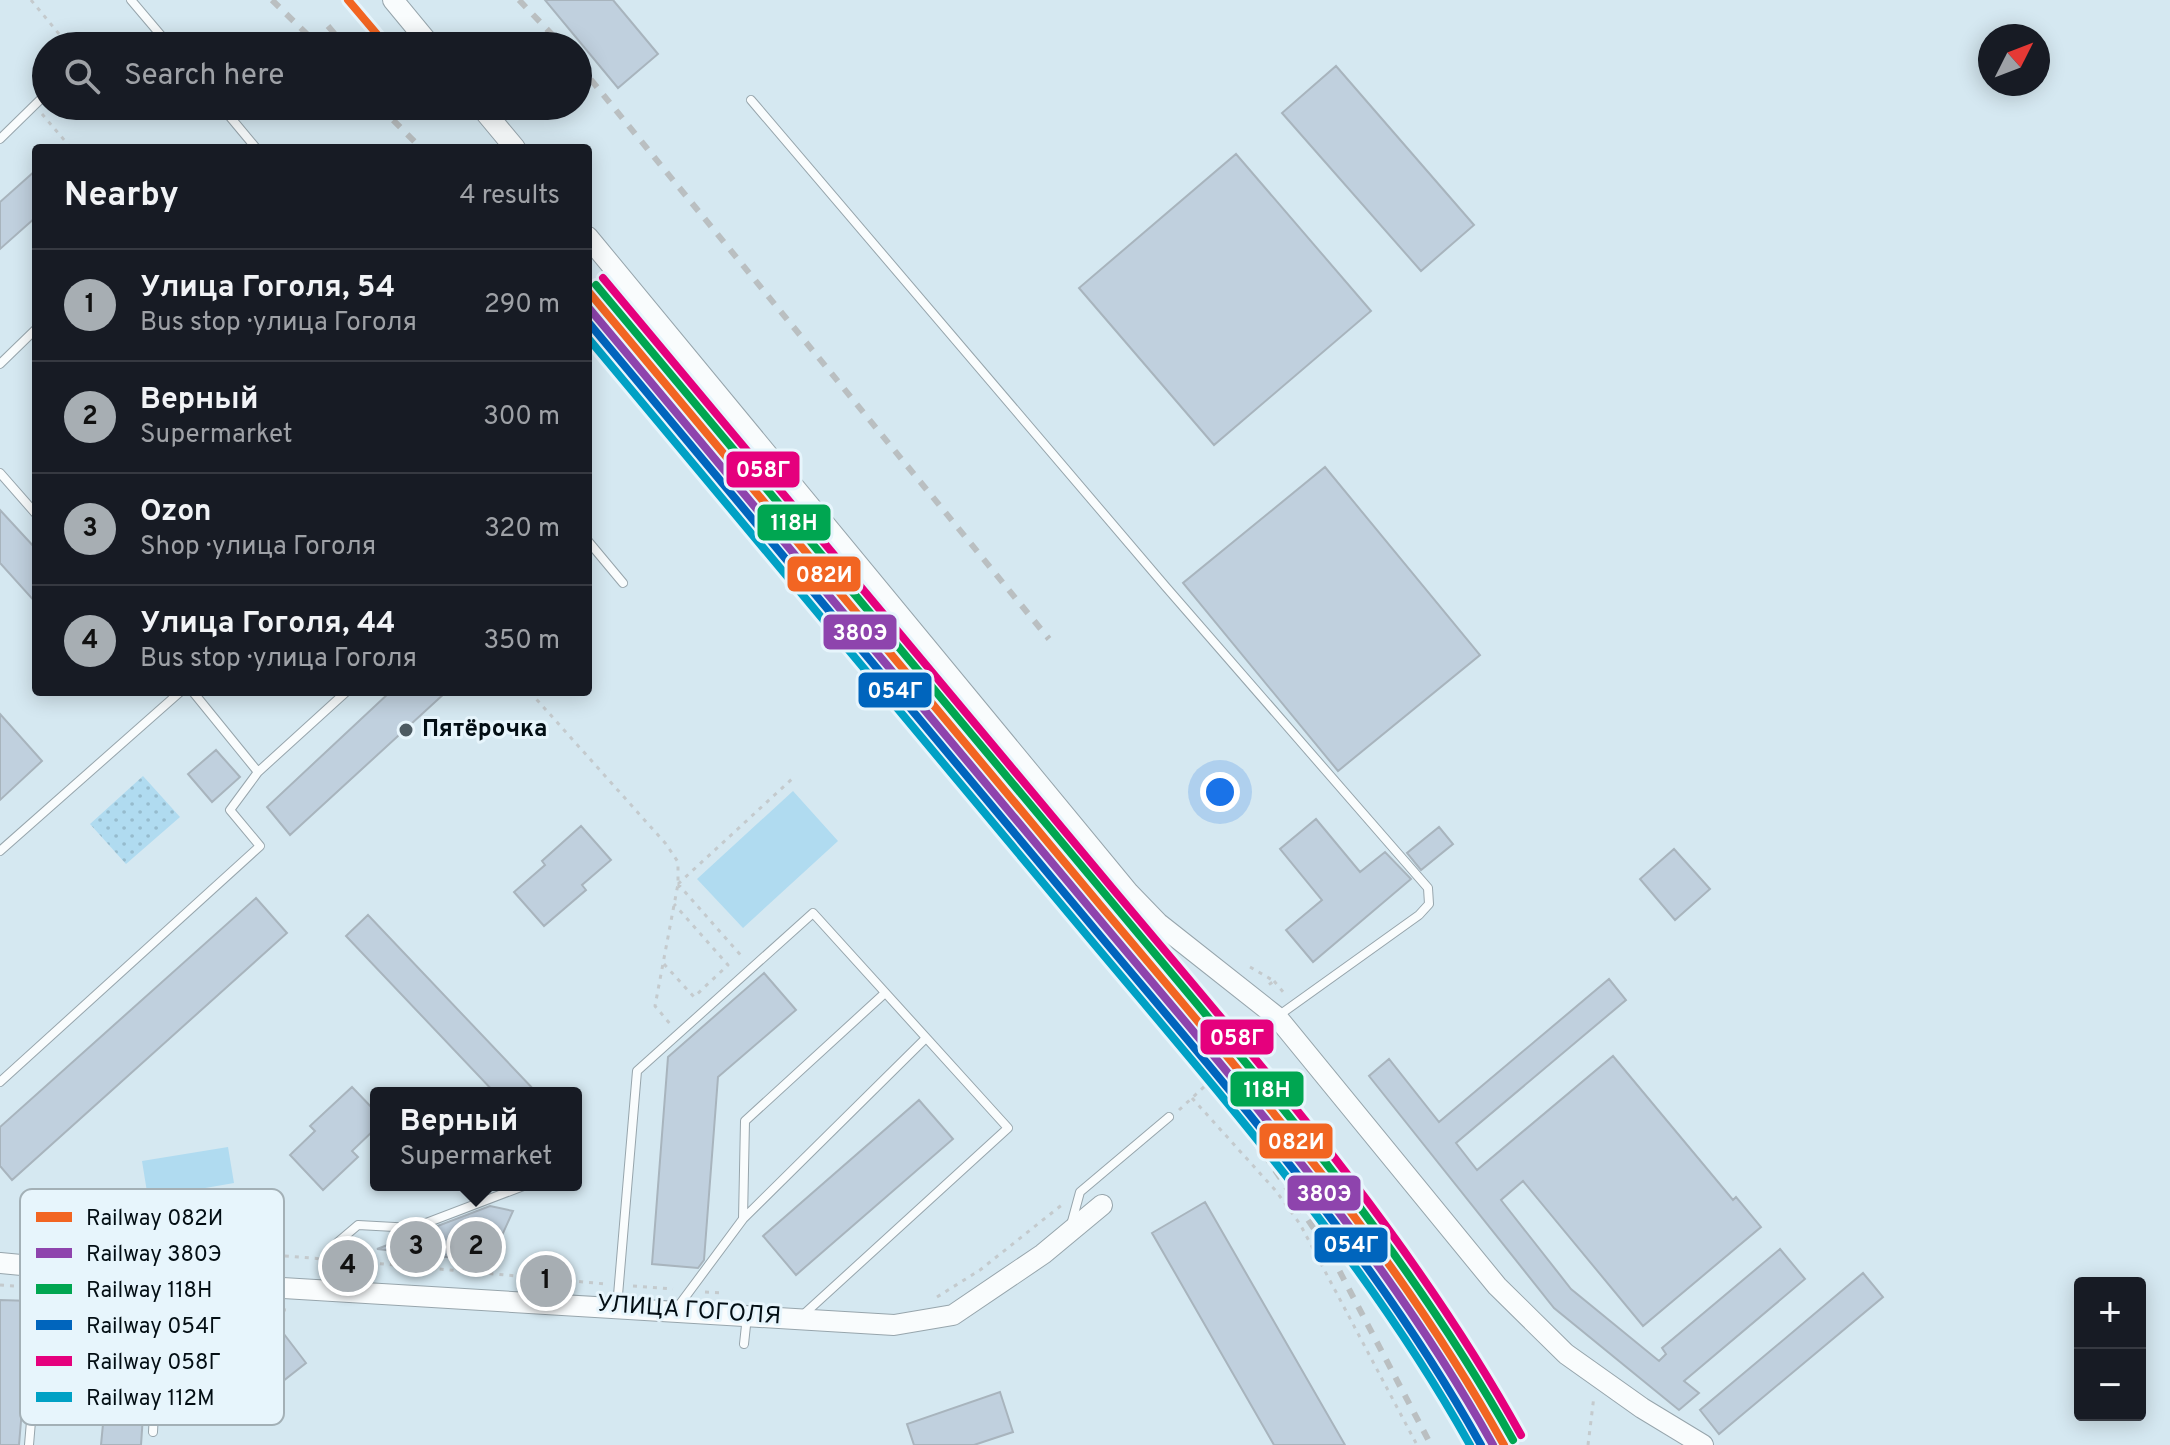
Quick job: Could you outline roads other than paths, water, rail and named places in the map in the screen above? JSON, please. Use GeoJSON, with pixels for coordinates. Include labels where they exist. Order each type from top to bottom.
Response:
{"type":"FeatureCollection","features":[{"type":"Feature","properties":{"kind":"street"},"geometry":{"type":"LineString","coordinates":[[393,0],[419,32]]}},
{"type":"Feature","properties":{"kind":"street"},"geometry":{"type":"LineString","coordinates":[[492,120],[512,144]]}},
{"type":"Feature","properties":{"kind":"street"},"geometry":{"type":"LineString","coordinates":[[592,242],[1129,893],[1158,923],[1285,1011],[1497,1286],[1566,1354],[1703,1445]]}},
{"type":"Feature","properties":{"kind":"street","name":"УЛИЦА ГОГОЛЯ"},"geometry":{"type":"LineString","coordinates":[[284,1288],[894,1325],[953,1315],[988,1295],[1102,1205]]}},
{"type":"Feature","properties":{"kind":"street","name":"УЛИЦА ГОГОЛЯ"},"geometry":{"type":"LineString","coordinates":[[0,1263],[20,1270]]}},
{"type":"Feature","properties":{"kind":"lane"},"geometry":{"type":"LineString","coordinates":[[131,0],[158,32]]}},
{"type":"Feature","properties":{"kind":"lane"},"geometry":{"type":"LineString","coordinates":[[751,100],[1428,888],[1429,904],[1419,915],[1285,1011]]}},
{"type":"Feature","properties":{"kind":"lane"},"geometry":{"type":"LineString","coordinates":[[0,139],[32,108]]}},
{"type":"Feature","properties":{"kind":"lane"},"geometry":{"type":"LineString","coordinates":[[233,120],[253,144]]}},
{"type":"Feature","properties":{"kind":"lane"},"geometry":{"type":"LineString","coordinates":[[0,364],[32,333]]}},
{"type":"Feature","properties":{"kind":"lane"},"geometry":{"type":"LineString","coordinates":[[0,473],[32,509]]}},
{"type":"Feature","properties":{"kind":"lane"},"geometry":{"type":"LineString","coordinates":[[592,546],[623,583]]}},
{"type":"Feature","properties":{"kind":"lane"},"geometry":{"type":"LineString","coordinates":[[0,851],[175,696]]}},
{"type":"Feature","properties":{"kind":"lane"},"geometry":{"type":"LineString","coordinates":[[196,696],[258,772]]}},
{"type":"Feature","properties":{"kind":"lane"},"geometry":{"type":"LineString","coordinates":[[0,1082],[260,846],[230,810],[258,772],[342,696]]}},
{"type":"Feature","properties":{"kind":"lane"},"geometry":{"type":"LineString","coordinates":[[617,1307],[637,1071],[813,913],[1008,1128],[799,1319]]}},
{"type":"Feature","properties":{"kind":"lane"},"geometry":{"type":"LineString","coordinates":[[743,1219],[745,1121],[885,993]]}},
{"type":"Feature","properties":{"kind":"lane"},"geometry":{"type":"LineString","coordinates":[[675,1310],[743,1219],[926,1038]]}},
{"type":"Feature","properties":{"kind":"lane"},"geometry":{"type":"LineString","coordinates":[[1068,1233],[1080,1192],[1169,1117]]}},
{"type":"Feature","properties":{"kind":"lane"},"geometry":{"type":"LineString","coordinates":[[337,1292],[338,1242],[358,1225],[413,1228],[510,1191]]}},
{"type":"Feature","properties":{"kind":"lane"},"geometry":{"type":"LineString","coordinates":[[744,1344],[747,1315]]}},
{"type":"Feature","properties":{"kind":"lane"},"geometry":{"type":"LineString","coordinates":[[29,1445],[31,1425]]}},
{"type":"Feature","properties":{"kind":"lane"},"geometry":{"type":"LineString","coordinates":[[153,1425],[153,1432]]}},
{"type":"Feature","properties":{"kind":"railway"},"geometry":{"type":"LineString","coordinates":[[272,0],[305,32]]}},
{"type":"Feature","properties":{"kind":"railway"},"geometry":{"type":"LineString","coordinates":[[519,0],[550,32]]}},
{"type":"Feature","properties":{"kind":"railway"},"geometry":{"type":"LineString","coordinates":[[328,26],[333,32]]}},
{"type":"Feature","properties":{"kind":"railway"},"geometry":{"type":"LineString","coordinates":[[592,81],[1049,639]]}},
{"type":"Feature","properties":{"kind":"railway"},"geometry":{"type":"LineString","coordinates":[[393,120],[417,144]]}},
{"type":"Feature","properties":{"kind":"railway"},"geometry":{"type":"LineString","coordinates":[[592,342],[1111,962],[1267,1158],[1330,1253],[1431,1445]]}},
{"type":"Feature","properties":{"kind":"rail line","name":"082И"},"geometry":{"type":"LineString","coordinates":[[348,0],[375,32]]}},
{"type":"Feature","properties":{"kind":"rail line","name":"058Г"},"geometry":{"type":"LineString","coordinates":[[603,278],[1277,1086],[1382,1221],[1431,1290],[1521,1435]]}},
{"type":"Feature","properties":{"kind":"rail line","name":"118Н"},"geometry":{"type":"LineString","coordinates":[[596,285],[1269,1091],[1423,1295],[1513,1440]]}},
{"type":"Feature","properties":{"kind":"rail line","name":"082И"},"geometry":{"type":"LineString","coordinates":[[592,296],[1316,1166],[1415,1302],[1504,1445]]}},
{"type":"Feature","properties":{"kind":"rail line","name":"380Э"},"geometry":{"type":"LineString","coordinates":[[592,312],[1306,1170],[1405,1304],[1451,1373],[1493,1445]]}},
{"type":"Feature","properties":{"kind":"rail line","name":"054Г"},"geometry":{"type":"LineString","coordinates":[[592,327],[1299,1176],[1395,1307],[1481,1445]]}},
{"type":"Feature","properties":{"kind":"rail line","name":"112М"},"geometry":{"type":"LineString","coordinates":[[592,343],[1292,1183],[1386,1311],[1470,1445]]}},
{"type":"Feature","properties":{"kind":"place","name":"Пятёрочка"},"geometry":{"type":"Point","coordinates":[406,730]}},
{"type":"Feature","properties":{"kind":"place","name":"Ozon"},"geometry":{"type":"Point","coordinates":[416,1247]}},
{"type":"Feature","properties":{"kind":"place","name":"Верный"},"geometry":{"type":"Point","coordinates":[476,1247]}},
{"type":"Feature","properties":{"kind":"place","name":"Улица Гоголя, 44"},"geometry":{"type":"Point","coordinates":[348,1266]}},
{"type":"Feature","properties":{"kind":"place","name":"Улица Гоголя, 54"},"geometry":{"type":"Point","coordinates":[546,1281]}}]}
